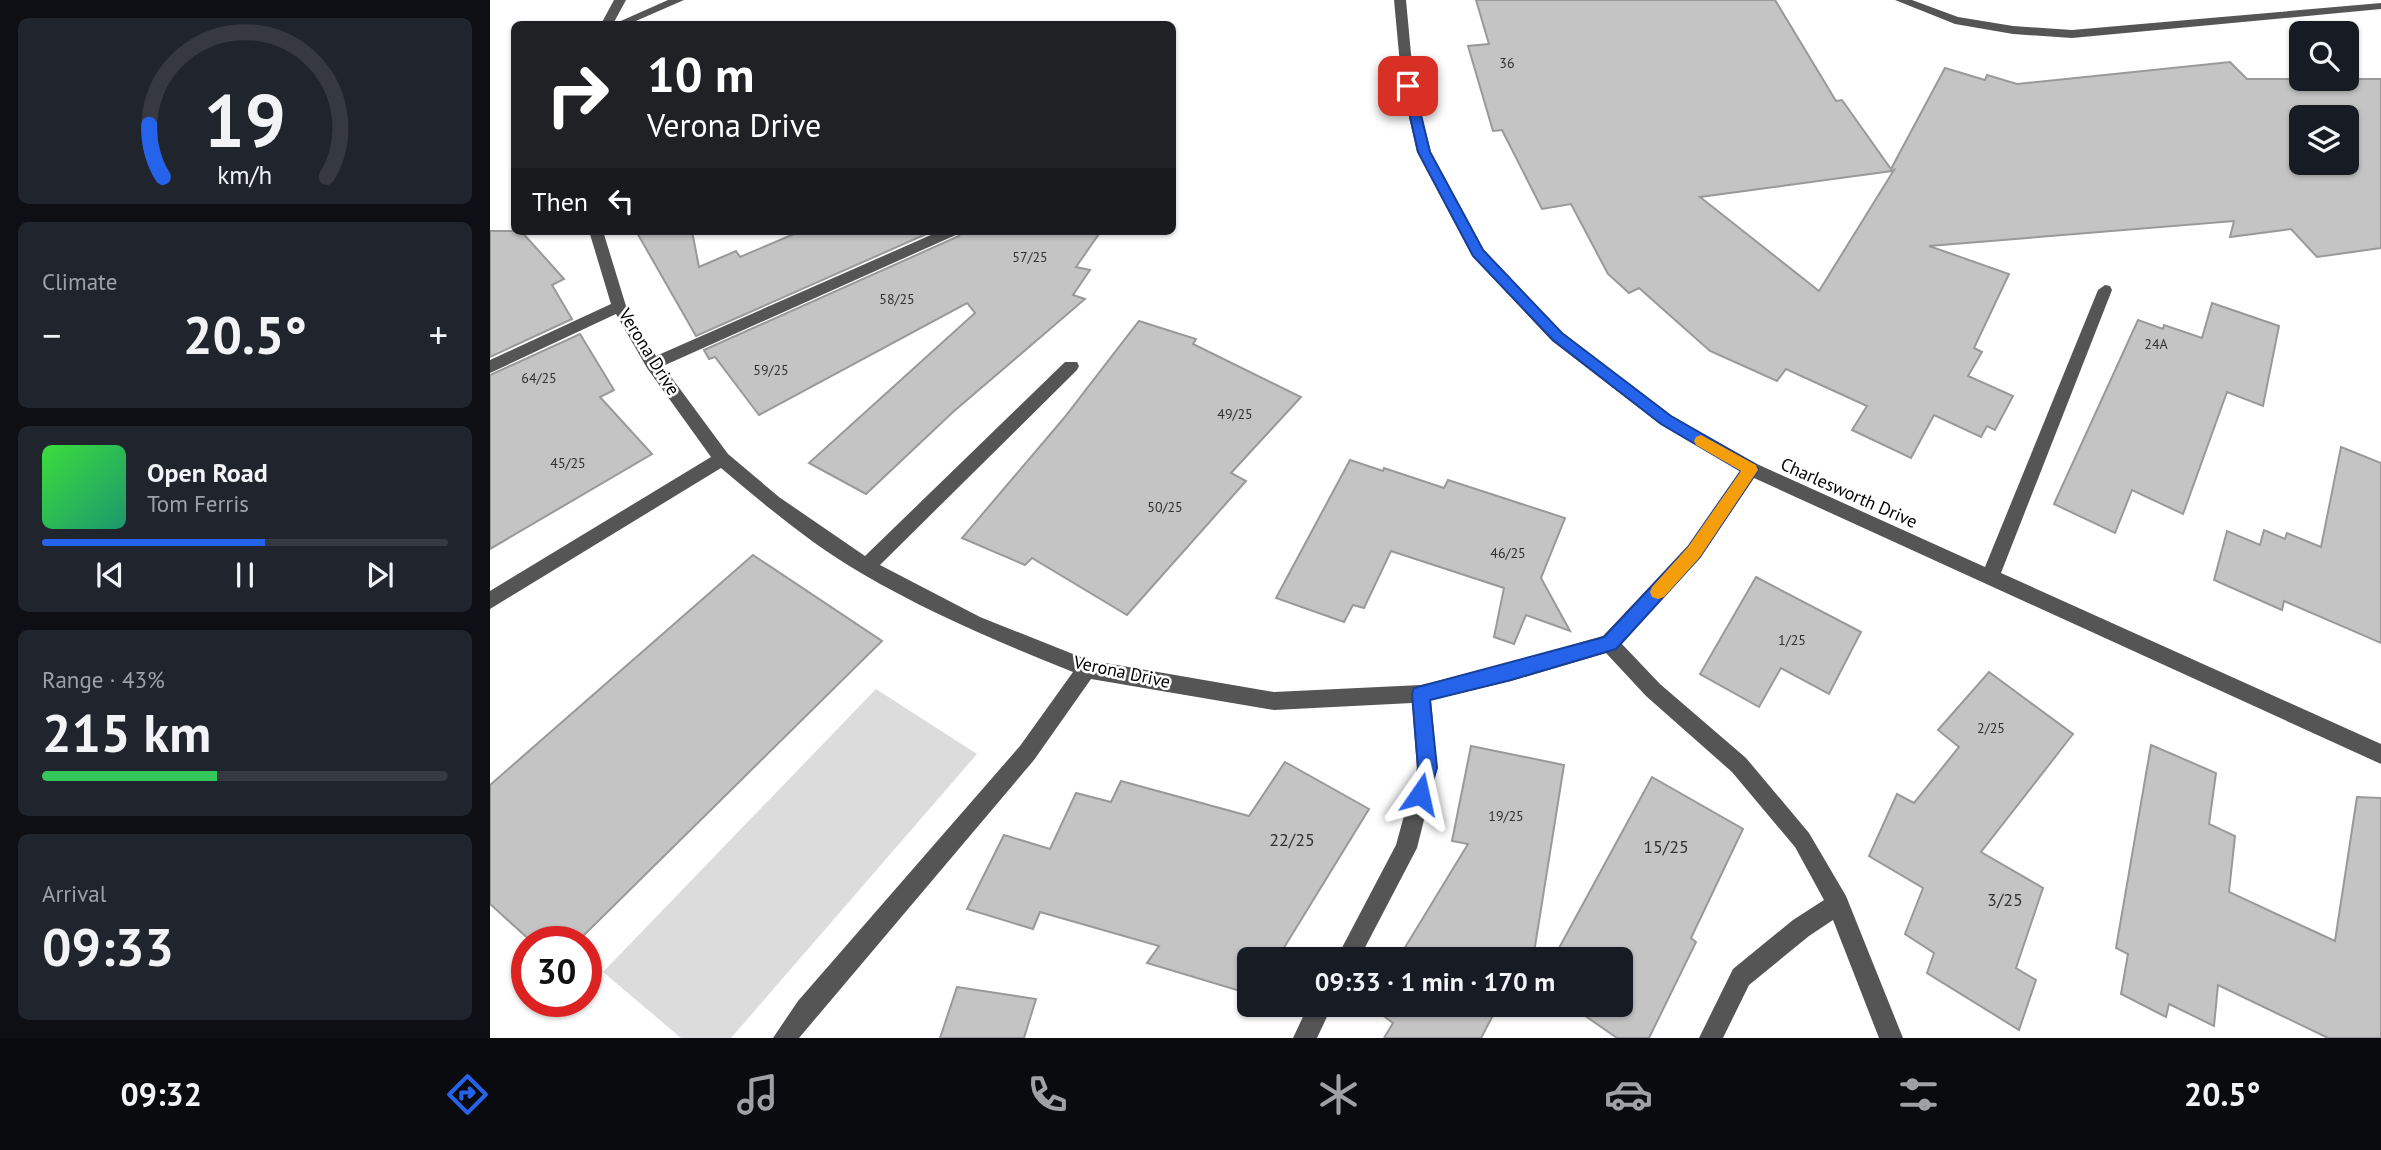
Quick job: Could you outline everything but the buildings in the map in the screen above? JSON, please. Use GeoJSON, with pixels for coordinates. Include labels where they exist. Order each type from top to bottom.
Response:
{"type":"FeatureCollection","features":[{"type":"Feature","properties":{"kind":"street"},"geometry":{"type":"LineString","coordinates":[[609,21],[620,0]]}},
{"type":"Feature","properties":{"kind":"street"},"geometry":{"type":"LineString","coordinates":[[627,21],[678,0]]}},
{"type":"Feature","properties":{"kind":"street","name":"Charlesworth Drive"},"geometry":{"type":"LineString","coordinates":[[1400,0],[1408,86],[1424,152],[1478,253],[1558,337],[1666,420],[1751,470],[2381,754]]}},
{"type":"Feature","properties":{"kind":"street"},"geometry":{"type":"LineString","coordinates":[[1901,0],[1955,20],[2012,30],[2071,34],[2381,6]]}},
{"type":"Feature","properties":{"kind":"street","name":"Verona Drive"},"geometry":{"type":"LineString","coordinates":[[597,235],[620,306],[653,364],[722,459],[773,502],[866,567],[973,623],[1087,669],[1274,701],[1421,694],[1511,672],[1609,643]]}},
{"type":"Feature","properties":{"kind":"street"},"geometry":{"type":"LineString","coordinates":[[653,364],[944,235]]}},
{"type":"Feature","properties":{"kind":"street"},"geometry":{"type":"LineString","coordinates":[[1990,577],[2105,290]]}},
{"type":"Feature","properties":{"kind":"street"},"geometry":{"type":"LineString","coordinates":[[490,367],[620,306]]}},
{"type":"Feature","properties":{"kind":"street"},"geometry":{"type":"LineString","coordinates":[[866,567],[1071,366]]}},
{"type":"Feature","properties":{"kind":"street"},"geometry":{"type":"LineString","coordinates":[[490,601],[722,459]]}},
{"type":"Feature","properties":{"kind":"street"},"geometry":{"type":"LineString","coordinates":[[1751,470],[1694,552],[1609,643],[1653,690],[1739,765],[1802,840],[1838,904],[1891,1038]]}},
{"type":"Feature","properties":{"kind":"street"},"geometry":{"type":"LineString","coordinates":[[785,1038],[806,1009],[1027,753],[1087,669]]}},
{"type":"Feature","properties":{"kind":"street"},"geometry":{"type":"LineString","coordinates":[[1353,947],[1406,848],[1427,768],[1421,694]]}},
{"type":"Feature","properties":{"kind":"street"},"geometry":{"type":"LineString","coordinates":[[1711,1038],[1741,976],[1801,928],[1838,904]]}},
{"type":"Feature","properties":{"kind":"street"},"geometry":{"type":"LineString","coordinates":[[1305,1038],[1316,1017]]}},
{"type":"Feature","properties":{"kind":"shaded area"},"geometry":{"type":"Polygon","coordinates":[[[876,689],[977,754],[731,1038],[681,1038],[603,972],[876,689]]]}},
{"type":"Feature","properties":{"kind":"slow traffic"},"geometry":{"type":"LineString","coordinates":[[1658,592],[1694,552],[1751,470],[1701,441]]}},
{"type":"Feature","properties":{"kind":"route"},"geometry":{"type":"LineString","coordinates":[[1408,86],[1424,152],[1478,253],[1558,337],[1666,420],[1751,470],[1694,552],[1609,643],[1511,672],[1421,694],[1427,768],[1420,794]]}}]}
